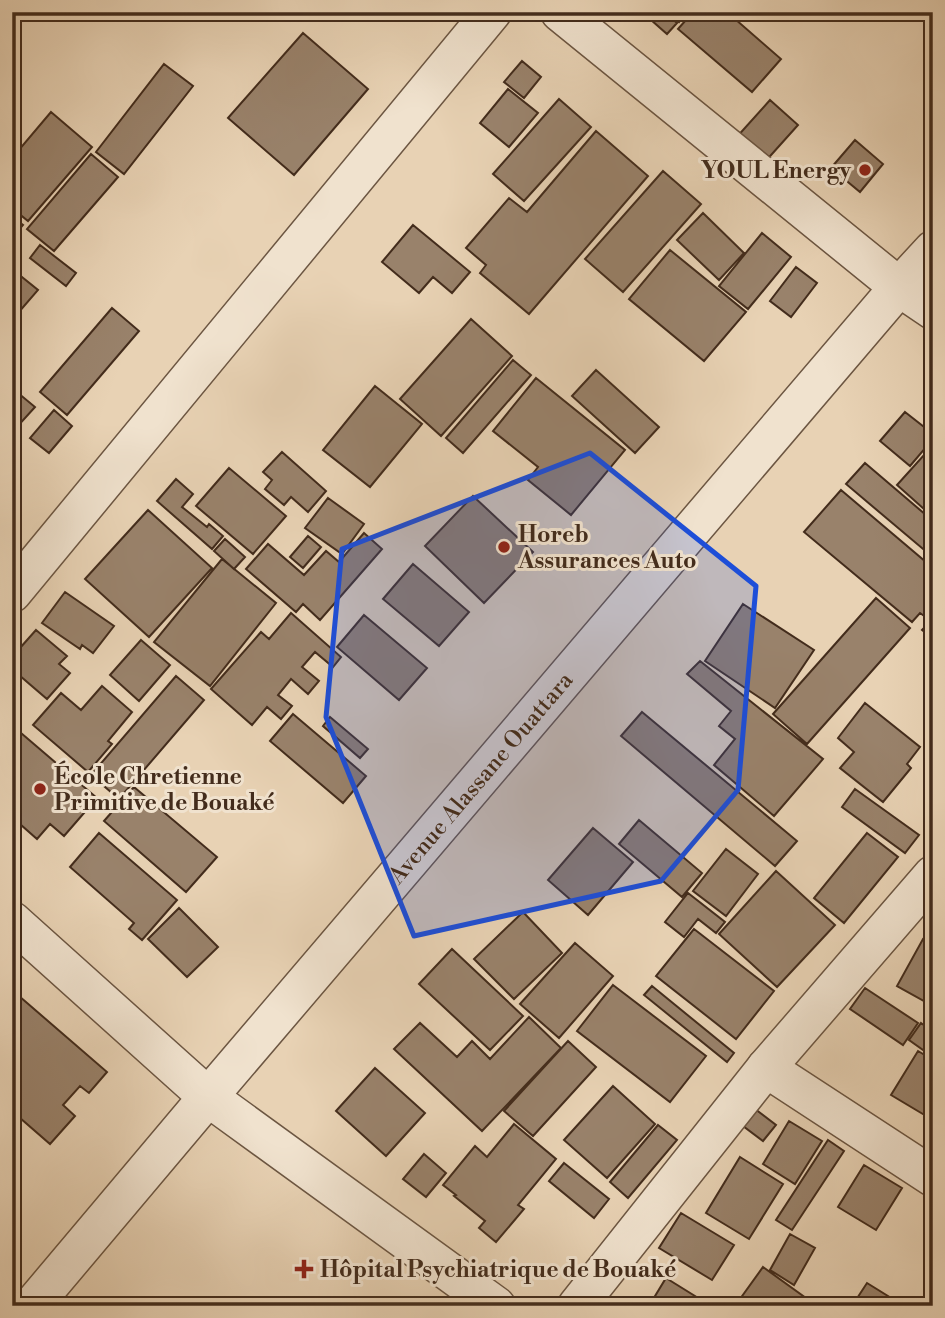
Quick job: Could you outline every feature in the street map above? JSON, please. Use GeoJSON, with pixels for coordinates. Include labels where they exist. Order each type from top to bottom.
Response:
{"type":"FeatureCollection","features":[{"type":"Feature","properties":{"kind":"street"},"geometry":{"type":"LineString","coordinates":[[12,593],[492,12]]}},
{"type":"Feature","properties":{"kind":"street"},"geometry":{"type":"LineString","coordinates":[[560,12],[900,287],[933,310]]}},
{"type":"Feature","properties":{"kind":"street","name":"Avenue Alassane Ouattara"},"geometry":{"type":"LineString","coordinates":[[32,1306],[933,250]]}},
{"type":"Feature","properties":{"kind":"street"},"geometry":{"type":"LineString","coordinates":[[577,1306],[766,1068],[933,875]]}},
{"type":"Feature","properties":{"kind":"street"},"geometry":{"type":"LineString","coordinates":[[12,921],[208,1097],[496,1306]]}},
{"type":"Feature","properties":{"kind":"street"},"geometry":{"type":"LineString","coordinates":[[766,1068],[933,1177]]}},
{"type":"Feature","properties":{"kind":"highlighted area"},"geometry":{"type":"Polygon","coordinates":[[[590,453],[756,586],[738,790],[661,881],[414,936],[326,717],[342,549],[590,453]]]}},
{"type":"Feature","properties":{"kind":"building"},"geometry":{"type":"Polygon","coordinates":[[[642,12],[665,12],[677,23],[667,34],[642,12]]]}},
{"type":"Feature","properties":{"kind":"building"},"geometry":{"type":"Polygon","coordinates":[[[667,12],[687,12],[679,22],[667,12]]]}},
{"type":"Feature","properties":{"kind":"building"},"geometry":{"type":"Polygon","coordinates":[[[693,12],[727,12],[781,59],[752,92],[678,29],[693,12]]]}},
{"type":"Feature","properties":{"kind":"building"},"geometry":{"type":"Polygon","coordinates":[[[303,33],[368,89],[294,175],[228,118],[303,33]]]}},
{"type":"Feature","properties":{"kind":"building"},"geometry":{"type":"Polygon","coordinates":[[[522,61],[541,77],[524,98],[504,82],[522,61]]]}},
{"type":"Feature","properties":{"kind":"building"},"geometry":{"type":"Polygon","coordinates":[[[164,64],[193,86],[124,174],[96,152],[164,64]]]}},
{"type":"Feature","properties":{"kind":"building"},"geometry":{"type":"Polygon","coordinates":[[[508,89],[538,113],[509,147],[480,123],[508,89]]]}},
{"type":"Feature","properties":{"kind":"building"},"geometry":{"type":"Polygon","coordinates":[[[559,99],[591,127],[524,201],[493,174],[559,99]]]}},
{"type":"Feature","properties":{"kind":"building"},"geometry":{"type":"Polygon","coordinates":[[[770,100],[798,125],[763,164],[735,139],[770,100]]]}},
{"type":"Feature","properties":{"kind":"building"},"geometry":{"type":"Polygon","coordinates":[[[51,112],[92,147],[28,221],[12,208],[12,158],[51,112]]]}},
{"type":"Feature","properties":{"kind":"building"},"geometry":{"type":"Polygon","coordinates":[[[596,131],[648,176],[529,314],[480,273],[486,265],[466,248],[509,198],[527,212],[596,131]]]}},
{"type":"Feature","properties":{"kind":"building"},"geometry":{"type":"Polygon","coordinates":[[[855,140],[883,164],[860,192],[831,168],[855,140]]]}},
{"type":"Feature","properties":{"kind":"building"},"geometry":{"type":"Polygon","coordinates":[[[91,154],[118,177],[54,251],[27,229],[91,154]]]}},
{"type":"Feature","properties":{"kind":"building"},"geometry":{"type":"Polygon","coordinates":[[[663,171],[701,204],[623,292],[585,259],[663,171]]]}},
{"type":"Feature","properties":{"kind":"building"},"geometry":{"type":"Polygon","coordinates":[[[703,213],[744,253],[719,280],[677,240],[703,213]]]}},
{"type":"Feature","properties":{"kind":"building"},"geometry":{"type":"Polygon","coordinates":[[[12,217],[23,225],[12,238],[12,217]]]}},
{"type":"Feature","properties":{"kind":"building"},"geometry":{"type":"Polygon","coordinates":[[[413,225],[470,272],[452,293],[433,277],[419,293],[382,262],[413,225]]]}},
{"type":"Feature","properties":{"kind":"building"},"geometry":{"type":"Polygon","coordinates":[[[762,233],[791,257],[748,309],[719,286],[762,233]]]}},
{"type":"Feature","properties":{"kind":"building"},"geometry":{"type":"Polygon","coordinates":[[[40,245],[76,273],[66,286],[30,258],[40,245]]]}},
{"type":"Feature","properties":{"kind":"building"},"geometry":{"type":"Polygon","coordinates":[[[670,250],[746,312],[704,361],[629,299],[670,250]]]}},
{"type":"Feature","properties":{"kind":"building"},"geometry":{"type":"Polygon","coordinates":[[[796,267],[817,283],[791,317],[770,301],[796,267]]]}},
{"type":"Feature","properties":{"kind":"building"},"geometry":{"type":"Polygon","coordinates":[[[12,269],[38,290],[12,320],[12,269]]]}},
{"type":"Feature","properties":{"kind":"building"},"geometry":{"type":"Polygon","coordinates":[[[112,308],[139,331],[67,415],[40,392],[112,308]]]}},
{"type":"Feature","properties":{"kind":"building"},"geometry":{"type":"Polygon","coordinates":[[[471,319],[512,356],[441,436],[400,399],[471,319]]]}},
{"type":"Feature","properties":{"kind":"building"},"geometry":{"type":"Polygon","coordinates":[[[513,360],[531,375],[463,453],[446,438],[513,360]]]}},
{"type":"Feature","properties":{"kind":"building"},"geometry":{"type":"Polygon","coordinates":[[[596,370],[659,427],[635,453],[572,396],[596,370]]]}},
{"type":"Feature","properties":{"kind":"building"},"geometry":{"type":"Polygon","coordinates":[[[536,378],[625,450],[571,515],[528,480],[538,467],[493,431],[536,378]]]}},
{"type":"Feature","properties":{"kind":"building"},"geometry":{"type":"Polygon","coordinates":[[[375,386],[422,424],[370,487],[323,450],[375,386]]]}},
{"type":"Feature","properties":{"kind":"building"},"geometry":{"type":"Polygon","coordinates":[[[12,388],[35,407],[17,427],[12,423],[12,388]]]}},
{"type":"Feature","properties":{"kind":"building"},"geometry":{"type":"Polygon","coordinates":[[[54,410],[72,426],[49,453],[30,438],[54,410]]]}},
{"type":"Feature","properties":{"kind":"building"},"geometry":{"type":"Polygon","coordinates":[[[905,412],[933,434],[933,439],[910,466],[880,441],[905,412]]]}},
{"type":"Feature","properties":{"kind":"building"},"geometry":{"type":"Polygon","coordinates":[[[933,445],[933,517],[897,485],[933,445]]]}},
{"type":"Feature","properties":{"kind":"building"},"geometry":{"type":"Polygon","coordinates":[[[282,452],[326,491],[308,512],[291,497],[284,505],[265,489],[272,480],[263,472],[282,452]]]}},
{"type":"Feature","properties":{"kind":"building"},"geometry":{"type":"Polygon","coordinates":[[[865,463],[933,521],[933,550],[929,554],[846,484],[865,463]]]}},
{"type":"Feature","properties":{"kind":"building"},"geometry":{"type":"Polygon","coordinates":[[[229,468],[286,516],[253,554],[196,506],[229,468]]]}},
{"type":"Feature","properties":{"kind":"building"},"geometry":{"type":"Polygon","coordinates":[[[176,479],[193,494],[182,507],[223,536],[212,549],[157,501],[176,479]]]}},
{"type":"Feature","properties":{"kind":"building"},"geometry":{"type":"Polygon","coordinates":[[[841,490],[933,568],[933,612],[927,618],[920,613],[912,622],[804,532],[841,490]]]}},
{"type":"Feature","properties":{"kind":"building"},"geometry":{"type":"Polygon","coordinates":[[[473,496],[533,552],[484,603],[425,546],[473,496]]]}},
{"type":"Feature","properties":{"kind":"building"},"geometry":{"type":"Polygon","coordinates":[[[328,498],[364,524],[342,554],[305,528],[328,498]]]}},
{"type":"Feature","properties":{"kind":"building"},"geometry":{"type":"Polygon","coordinates":[[[148,510],[212,568],[149,637],[85,579],[148,510]]]}},
{"type":"Feature","properties":{"kind":"building"},"geometry":{"type":"Polygon","coordinates":[[[364,533],[382,549],[320,620],[303,604],[296,612],[246,569],[268,544],[304,575],[326,551],[339,562],[364,533]]]}},
{"type":"Feature","properties":{"kind":"building"},"geometry":{"type":"Polygon","coordinates":[[[308,536],[321,547],[303,568],[290,557],[308,536]]]}},
{"type":"Feature","properties":{"kind":"building"},"geometry":{"type":"Polygon","coordinates":[[[225,539],[245,557],[234,569],[214,551],[225,539]]]}},
{"type":"Feature","properties":{"kind":"building"},"geometry":{"type":"Polygon","coordinates":[[[222,559],[276,603],[210,686],[154,642],[222,559]]]}},
{"type":"Feature","properties":{"kind":"building"},"geometry":{"type":"Polygon","coordinates":[[[413,564],[469,612],[439,646],[383,599],[413,564]]]}},
{"type":"Feature","properties":{"kind":"building"},"geometry":{"type":"Polygon","coordinates":[[[65,592],[114,626],[93,653],[82,645],[80,649],[42,623],[65,592]]]}},
{"type":"Feature","properties":{"kind":"building"},"geometry":{"type":"Polygon","coordinates":[[[876,598],[910,628],[807,744],[773,714],[876,598]]]}},
{"type":"Feature","properties":{"kind":"building"},"geometry":{"type":"Polygon","coordinates":[[[743,604],[814,650],[775,708],[705,661],[743,604]]]}},
{"type":"Feature","properties":{"kind":"building"},"geometry":{"type":"Polygon","coordinates":[[[291,613],[341,657],[333,667],[315,652],[302,667],[319,681],[308,694],[291,679],[278,695],[292,706],[281,719],[267,707],[252,725],[211,689],[261,632],[269,639],[291,613]]]}},
{"type":"Feature","properties":{"kind":"building"},"geometry":{"type":"Polygon","coordinates":[[[364,615],[427,668],[399,700],[337,647],[364,615]]]}},
{"type":"Feature","properties":{"kind":"building"},"geometry":{"type":"Polygon","coordinates":[[[933,619],[933,639],[922,630],[933,619]]]}},
{"type":"Feature","properties":{"kind":"building"},"geometry":{"type":"Polygon","coordinates":[[[36,630],[67,656],[59,664],[70,673],[47,699],[12,669],[12,657],[36,630]]]}},
{"type":"Feature","properties":{"kind":"building"},"geometry":{"type":"Polygon","coordinates":[[[141,640],[170,665],[139,701],[110,675],[141,640]]]}},
{"type":"Feature","properties":{"kind":"building"},"geometry":{"type":"Polygon","coordinates":[[[700,661],[823,759],[774,816],[714,765],[735,739],[719,726],[731,711],[687,674],[700,661]]]}},
{"type":"Feature","properties":{"kind":"building"},"geometry":{"type":"Polygon","coordinates":[[[176,676],[204,700],[119,799],[91,775],[176,676]]]}},
{"type":"Feature","properties":{"kind":"building"},"geometry":{"type":"Polygon","coordinates":[[[102,686],[132,712],[108,741],[112,744],[88,772],[33,725],[61,693],[81,710],[102,686]]]}},
{"type":"Feature","properties":{"kind":"building"},"geometry":{"type":"Polygon","coordinates":[[[865,703],[920,747],[907,764],[911,768],[883,802],[840,768],[854,752],[838,738],[865,703]]]}},
{"type":"Feature","properties":{"kind":"building"},"geometry":{"type":"Polygon","coordinates":[[[642,712],[797,841],[775,866],[621,736],[642,712]]]}},
{"type":"Feature","properties":{"kind":"building"},"geometry":{"type":"Polygon","coordinates":[[[293,714],[366,776],[343,803],[270,741],[293,714]]]}},
{"type":"Feature","properties":{"kind":"building"},"geometry":{"type":"Polygon","coordinates":[[[330,717],[368,749],[360,758],[323,726],[330,717]]]}},
{"type":"Feature","properties":{"kind":"building"},"geometry":{"type":"Polygon","coordinates":[[[21,733],[97,798],[64,836],[50,824],[37,839],[12,817],[12,743],[21,733]]]}},
{"type":"Feature","properties":{"kind":"building"},"geometry":{"type":"Polygon","coordinates":[[[134,787],[217,857],[186,892],[104,821],[134,787]]]}},
{"type":"Feature","properties":{"kind":"building"},"geometry":{"type":"Polygon","coordinates":[[[855,789],[919,835],[905,853],[842,807],[855,789]]]}},
{"type":"Feature","properties":{"kind":"building"},"geometry":{"type":"Polygon","coordinates":[[[639,820],[702,873],[682,897],[619,844],[639,820]]]}},
{"type":"Feature","properties":{"kind":"building"},"geometry":{"type":"Polygon","coordinates":[[[593,828],[633,862],[588,915],[548,880],[593,828]]]}},
{"type":"Feature","properties":{"kind":"building"},"geometry":{"type":"Polygon","coordinates":[[[99,833],[177,900],[142,940],[129,929],[134,923],[70,867],[99,833]]]}},
{"type":"Feature","properties":{"kind":"building"},"geometry":{"type":"Polygon","coordinates":[[[867,833],[898,857],[844,923],[814,898],[867,833]]]}},
{"type":"Feature","properties":{"kind":"building"},"geometry":{"type":"Polygon","coordinates":[[[726,849],[758,874],[726,916],[693,891],[726,849]]]}},
{"type":"Feature","properties":{"kind":"building"},"geometry":{"type":"Polygon","coordinates":[[[776,871],[835,925],[777,987],[719,934],[776,871]]]}},
{"type":"Feature","properties":{"kind":"building"},"geometry":{"type":"Polygon","coordinates":[[[688,893],[725,922],[716,933],[698,919],[684,937],[665,922],[688,893]]]}},
{"type":"Feature","properties":{"kind":"building"},"geometry":{"type":"Polygon","coordinates":[[[179,908],[218,947],[187,977],[148,939],[179,908]]]}},
{"type":"Feature","properties":{"kind":"building"},"geometry":{"type":"Polygon","coordinates":[[[523,912],[562,953],[514,999],[474,959],[523,912]]]}},
{"type":"Feature","properties":{"kind":"building"},"geometry":{"type":"Polygon","coordinates":[[[694,929],[774,991],[736,1039],[656,976],[694,929]]]}},
{"type":"Feature","properties":{"kind":"building"},"geometry":{"type":"Polygon","coordinates":[[[923,939],[933,944],[933,1006],[897,986],[923,939]]]}},
{"type":"Feature","properties":{"kind":"building"},"geometry":{"type":"Polygon","coordinates":[[[575,943],[613,976],[559,1038],[520,1004],[575,943]]]}},
{"type":"Feature","properties":{"kind":"building"},"geometry":{"type":"Polygon","coordinates":[[[452,949],[523,1016],[490,1050],[419,984],[452,949]]]}},
{"type":"Feature","properties":{"kind":"building"},"geometry":{"type":"Polygon","coordinates":[[[613,985],[706,1056],[670,1102],[577,1031],[613,985]]]}},
{"type":"Feature","properties":{"kind":"building"},"geometry":{"type":"Polygon","coordinates":[[[652,986],[734,1053],[727,1062],[644,995],[652,986]]]}},
{"type":"Feature","properties":{"kind":"building"},"geometry":{"type":"Polygon","coordinates":[[[865,988],[918,1023],[903,1045],[850,1009],[865,988]]]}},
{"type":"Feature","properties":{"kind":"building"},"geometry":{"type":"Polygon","coordinates":[[[19,996],[107,1072],[89,1093],[80,1086],[63,1105],[75,1116],[50,1144],[12,1111],[12,1004],[19,996]]]}},
{"type":"Feature","properties":{"kind":"building"},"geometry":{"type":"Polygon","coordinates":[[[529,1017],[561,1048],[482,1131],[394,1049],[420,1023],[457,1057],[472,1041],[490,1059],[529,1017]]]}},
{"type":"Feature","properties":{"kind":"building"},"geometry":{"type":"Polygon","coordinates":[[[921,1023],[933,1032],[933,1057],[909,1040],[921,1023]]]}},
{"type":"Feature","properties":{"kind":"building"},"geometry":{"type":"Polygon","coordinates":[[[568,1041],[596,1067],[533,1136],[504,1111],[568,1041]]]}},
{"type":"Feature","properties":{"kind":"building"},"geometry":{"type":"Polygon","coordinates":[[[918,1051],[933,1060],[933,1120],[891,1095],[918,1051]]]}},
{"type":"Feature","properties":{"kind":"building"},"geometry":{"type":"Polygon","coordinates":[[[375,1068],[425,1113],[386,1156],[336,1111],[375,1068]]]}},
{"type":"Feature","properties":{"kind":"building"},"geometry":{"type":"Polygon","coordinates":[[[613,1086],[655,1124],[607,1178],[564,1140],[613,1086]]]}},
{"type":"Feature","properties":{"kind":"building"},"geometry":{"type":"Polygon","coordinates":[[[755,1109],[776,1125],[763,1141],[743,1126],[755,1109]]]}},
{"type":"Feature","properties":{"kind":"building"},"geometry":{"type":"Polygon","coordinates":[[[789,1121],[822,1141],[795,1184],[763,1164],[789,1121]]]}},
{"type":"Feature","properties":{"kind":"building"},"geometry":{"type":"Polygon","coordinates":[[[514,1124],[556,1159],[518,1205],[524,1209],[496,1242],[479,1228],[485,1221],[443,1185],[475,1146],[487,1157],[514,1124]]]}},
{"type":"Feature","properties":{"kind":"building"},"geometry":{"type":"Polygon","coordinates":[[[658,1125],[677,1140],[628,1198],[610,1182],[658,1125]]]}},
{"type":"Feature","properties":{"kind":"building"},"geometry":{"type":"Polygon","coordinates":[[[828,1140],[844,1151],[792,1230],[776,1220],[828,1140]]]}},
{"type":"Feature","properties":{"kind":"building"},"geometry":{"type":"Polygon","coordinates":[[[424,1154],[446,1173],[426,1197],[403,1179],[424,1154]]]}},
{"type":"Feature","properties":{"kind":"building"},"geometry":{"type":"Polygon","coordinates":[[[740,1157],[783,1184],[749,1239],[706,1213],[740,1157]]]}},
{"type":"Feature","properties":{"kind":"building"},"geometry":{"type":"Polygon","coordinates":[[[564,1163],[609,1199],[594,1218],[549,1181],[564,1163]]]}},
{"type":"Feature","properties":{"kind":"building"},"geometry":{"type":"Polygon","coordinates":[[[864,1165],[902,1188],[876,1230],[838,1207],[864,1165]]]}},
{"type":"Feature","properties":{"kind":"building"},"geometry":{"type":"Polygon","coordinates":[[[681,1213],[734,1245],[712,1280],[659,1248],[681,1213]]]}},
{"type":"Feature","properties":{"kind":"building"},"geometry":{"type":"Polygon","coordinates":[[[790,1234],[815,1248],[794,1285],[770,1270],[790,1234]]]}},
{"type":"Feature","properties":{"kind":"building"},"geometry":{"type":"Polygon","coordinates":[[[763,1267],[817,1306],[750,1306],[740,1299],[763,1267]]]}},
{"type":"Feature","properties":{"kind":"building"},"geometry":{"type":"Polygon","coordinates":[[[666,1278],[711,1306],[649,1306],[666,1278]]]}},
{"type":"Feature","properties":{"kind":"building"},"geometry":{"type":"Polygon","coordinates":[[[867,1283],[904,1306],[852,1306],[867,1283]]]}},
{"type":"Feature","properties":{"kind":"place","name":"YOUL Energy"},"geometry":{"type":"Point","coordinates":[865,170]}},
{"type":"Feature","properties":{"kind":"place","name":"Horeb Assurances Auto"},"geometry":{"type":"Point","coordinates":[504,547]}},
{"type":"Feature","properties":{"kind":"place","name":"École Chretienne Primitive de Bouaké"},"geometry":{"type":"Point","coordinates":[40,789]}},
{"type":"Feature","properties":{"kind":"place","name":"Hôpital Psychiatrique de Bouaké"},"geometry":{"type":"Point","coordinates":[304,1269]}}]}
